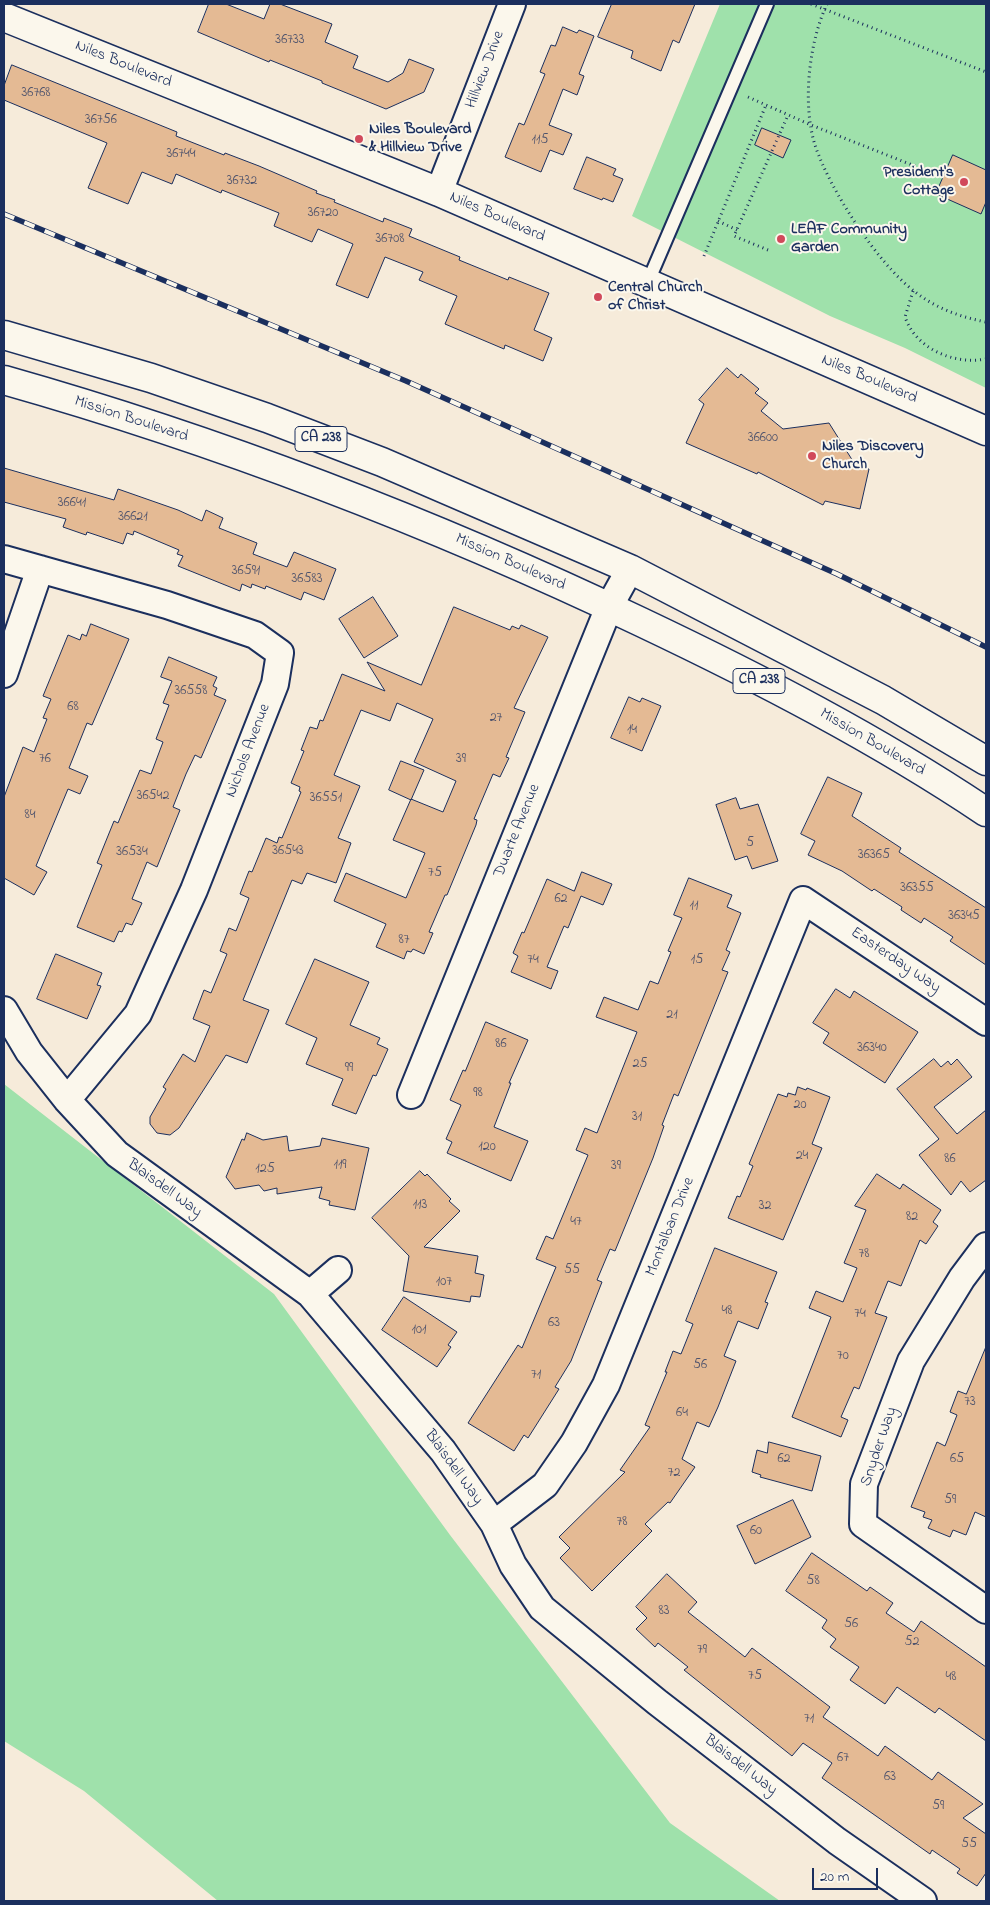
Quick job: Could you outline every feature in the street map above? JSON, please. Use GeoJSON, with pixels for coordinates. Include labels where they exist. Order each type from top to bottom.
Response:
{"type":"FeatureCollection","features":[{"type":"Feature","properties":{"kind":"main road","name":"Niles Boulevard"},"geometry":{"type":"LineString","coordinates":[[4,17],[439,192],[986,431]]}},
{"type":"Feature","properties":{"kind":"main road","name":"CA 238"},"geometry":{"type":"LineString","coordinates":[[4,335],[151,378],[267,418],[382,462],[630,569],[874,696],[986,761]]}},
{"type":"Feature","properties":{"kind":"main road","name":"Mission Boulevard"},"geometry":{"type":"LineString","coordinates":[[4,380],[141,422],[258,461],[374,505],[502,558],[695,648],[873,742],[986,812]]}},
{"type":"Feature","properties":{"kind":"street","name":"Hillview Drive"},"geometry":{"type":"LineString","coordinates":[[439,192],[512,4]]}},
{"type":"Feature","properties":{"kind":"street","name":"Nichols Avenue"},"geometry":{"type":"LineString","coordinates":[[4,559],[167,605],[255,635],[280,653],[275,684],[198,881],[138,1014],[68,1100]]}},
{"type":"Feature","properties":{"kind":"street"},"geometry":{"type":"LineString","coordinates":[[4,674],[40,569]]}},
{"type":"Feature","properties":{"kind":"street","name":"Duarte Avenue"},"geometry":{"type":"LineString","coordinates":[[411,1095],[609,607],[630,569]]}},
{"type":"Feature","properties":{"kind":"street","name":"Easterday Way"},"geometry":{"type":"LineString","coordinates":[[803,900],[986,1022]]}},
{"type":"Feature","properties":{"kind":"street","name":"Montalban Drive"},"geometry":{"type":"LineString","coordinates":[[494,1524],[545,1485],[574,1443],[606,1386],[803,900]]}},
{"type":"Feature","properties":{"kind":"street","name":"Blaisdell Way"},"geometry":{"type":"LineString","coordinates":[[4,1010],[29,1052],[68,1100],[117,1154],[310,1294],[443,1450],[494,1524],[513,1565],[542,1608],[657,1702],[829,1835],[923,1901]]}},
{"type":"Feature","properties":{"kind":"street","name":"Snyder Way"},"geometry":{"type":"LineString","coordinates":[[986,1246],[962,1278],[912,1361],[864,1484],[863,1524],[986,1610]]}},
{"type":"Feature","properties":{"kind":"street"},"geometry":{"type":"LineString","coordinates":[[310,1294],[338,1270]]}},
{"type":"Feature","properties":{"kind":"lane"},"geometry":{"type":"LineString","coordinates":[[647,284],[767,4]]}},
{"type":"Feature","properties":{"kind":"path"},"geometry":{"type":"LineString","coordinates":[[811,4],[986,72]]}},
{"type":"Feature","properties":{"kind":"path"},"geometry":{"type":"LineString","coordinates":[[827,4],[811,60],[808,87],[811,125],[815,144],[841,201],[877,253],[913,291],[942,310],[986,322]]}},
{"type":"Feature","properties":{"kind":"path"},"geometry":{"type":"LineString","coordinates":[[748,97],[811,125],[930,172]]}},
{"type":"Feature","properties":{"kind":"path"},"geometry":{"type":"LineString","coordinates":[[704,256],[766,105]]}},
{"type":"Feature","properties":{"kind":"path"},"geometry":{"type":"LineString","coordinates":[[768,250],[734,236],[788,115]]}},
{"type":"Feature","properties":{"kind":"path"},"geometry":{"type":"LineString","coordinates":[[718,221],[737,230]]}},
{"type":"Feature","properties":{"kind":"path"},"geometry":{"type":"LineString","coordinates":[[913,291],[905,317],[915,337],[940,354],[955,359],[979,361],[986,359]]}},
{"type":"Feature","properties":{"kind":"green space"},"geometry":{"type":"Polygon","coordinates":[[[720,4],[986,4],[986,388],[905,348],[830,316],[632,216],[720,4]]]}},
{"type":"Feature","properties":{"kind":"green space"},"geometry":{"type":"Polygon","coordinates":[[[4,1084],[274,1294],[450,1535],[670,1823],[780,1901],[218,1901],[84,1791],[4,1741],[4,1084]]]}},
{"type":"Feature","properties":{"kind":"building"},"geometry":{"type":"Polygon","coordinates":[[[209,4],[226,4],[264,19],[270,4],[280,4],[332,24],[325,42],[358,56],[353,68],[388,82],[403,73],[409,59],[434,69],[424,92],[386,109],[322,83],[322,81],[270,60],[269,62],[198,32],[209,4]]]}},
{"type":"Feature","properties":{"kind":"building"},"geometry":{"type":"Polygon","coordinates":[[[612,4],[695,4],[679,43],[673,40],[661,71],[631,58],[633,51],[598,37],[612,4]]]}},
{"type":"Feature","properties":{"kind":"building"},"geometry":{"type":"Polygon","coordinates":[[[563,27],[577,33],[579,30],[594,36],[579,74],[584,76],[577,95],[563,89],[549,125],[572,134],[563,155],[550,150],[541,172],[505,157],[519,123],[524,125],[545,74],[540,72],[551,45],[555,46],[563,27]]]}},
{"type":"Feature","properties":{"kind":"building"},"geometry":{"type":"Polygon","coordinates":[[[12,65],[177,132],[176,136],[224,155],[225,153],[259,166],[317,191],[316,193],[335,200],[334,202],[383,222],[384,218],[412,229],[409,236],[460,257],[459,260],[508,280],[509,277],[549,293],[534,330],[552,338],[543,361],[505,345],[504,349],[445,324],[457,296],[419,280],[423,272],[385,257],[368,298],[336,285],[353,244],[318,229],[312,242],[274,226],[279,213],[222,190],[221,193],[176,174],[172,184],[142,172],[128,204],[88,188],[107,143],[4,100],[4,86],[12,65]]]}},
{"type":"Feature","properties":{"kind":"building"},"geometry":{"type":"Polygon","coordinates":[[[762,128],[791,140],[783,158],[755,145],[762,128]]]}},
{"type":"Feature","properties":{"kind":"building","name":"President's Cottage"},"geometry":{"type":"Polygon","coordinates":[[[953,155],[986,170],[986,202],[981,214],[936,194],[953,155]]]}},
{"type":"Feature","properties":{"kind":"building"},"geometry":{"type":"Polygon","coordinates":[[[587,157],[616,169],[613,175],[623,179],[613,202],[603,198],[602,200],[574,189],[587,157]]]}},
{"type":"Feature","properties":{"kind":"building"},"geometry":{"type":"Polygon","coordinates":[[[727,368],[738,378],[741,374],[759,389],[755,393],[768,403],[761,411],[783,429],[829,423],[856,466],[869,469],[860,509],[825,501],[823,505],[758,472],[757,474],[686,443],[704,404],[699,400],[727,368]]]}},
{"type":"Feature","properties":{"kind":"building"},"geometry":{"type":"Polygon","coordinates":[[[4,468],[114,500],[118,489],[178,510],[202,521],[206,510],[223,518],[219,528],[257,543],[253,554],[287,567],[294,552],[336,569],[324,600],[304,592],[301,600],[266,586],[265,589],[252,584],[251,588],[242,584],[240,591],[178,566],[183,556],[177,554],[179,550],[134,531],[133,535],[127,533],[123,544],[87,532],[86,535],[63,527],[66,519],[4,502],[4,468]]]}},
{"type":"Feature","properties":{"kind":"building"},"geometry":{"type":"Polygon","coordinates":[[[373,597],[398,636],[364,658],[339,619],[373,597]]]}},
{"type":"Feature","properties":{"kind":"building"},"geometry":{"type":"Polygon","coordinates":[[[454,607],[510,630],[512,626],[519,629],[521,625],[548,637],[514,708],[525,712],[506,757],[509,758],[500,777],[493,774],[474,819],[477,820],[476,825],[447,895],[445,895],[429,932],[433,933],[424,954],[413,949],[411,952],[407,951],[404,959],[376,947],[386,924],[334,901],[346,873],[406,898],[425,853],[393,840],[411,799],[443,812],[456,781],[414,762],[433,719],[397,703],[390,721],[361,710],[334,775],[360,786],[338,838],[351,843],[336,883],[307,873],[302,884],[292,880],[243,1000],[269,1010],[247,1063],[226,1055],[179,1128],[170,1135],[157,1133],[150,1124],[150,1117],[166,1089],[163,1087],[183,1054],[195,1062],[210,1026],[193,1019],[204,990],[211,993],[227,954],[220,951],[229,928],[236,931],[249,898],[240,894],[249,871],[252,872],[266,838],[277,843],[279,837],[282,838],[301,792],[299,791],[300,787],[291,783],[304,751],[301,750],[310,727],[317,729],[320,720],[323,721],[342,674],[385,691],[367,662],[421,685],[454,607]]]}},
{"type":"Feature","properties":{"kind":"building"},"geometry":{"type":"Polygon","coordinates":[[[91,624],[129,639],[92,725],[87,723],[69,768],[88,776],[80,794],[68,789],[36,866],[47,872],[34,895],[4,878],[4,797],[23,747],[34,752],[47,719],[43,718],[51,699],[43,696],[68,635],[80,640],[82,634],[86,636],[91,624]]]}},
{"type":"Feature","properties":{"kind":"building"},"geometry":{"type":"Polygon","coordinates":[[[169,657],[217,677],[213,686],[217,688],[214,695],[226,700],[201,758],[195,755],[186,774],[173,807],[180,810],[157,867],[147,862],[132,899],[142,903],[132,925],[126,923],[122,932],[119,931],[114,942],[77,927],[102,865],[97,863],[114,821],[118,823],[140,770],[151,774],[163,742],[156,739],[169,705],[163,703],[172,681],[161,677],[169,657]]]}},
{"type":"Feature","properties":{"kind":"building"},"geometry":{"type":"Polygon","coordinates":[[[629,697],[640,702],[642,698],[661,706],[642,751],[611,738],[629,697]]]}},
{"type":"Feature","properties":{"kind":"building"},"geometry":{"type":"Polygon","coordinates":[[[401,761],[424,770],[411,800],[389,790],[401,761]]]}},
{"type":"Feature","properties":{"kind":"building"},"geometry":{"type":"Polygon","coordinates":[[[828,777],[862,793],[852,816],[901,848],[899,852],[986,908],[986,965],[950,941],[953,937],[924,918],[921,923],[901,910],[902,907],[874,889],[872,891],[842,871],[808,855],[815,841],[801,834],[828,777]]]}},
{"type":"Feature","properties":{"kind":"building"},"geometry":{"type":"Polygon","coordinates":[[[736,798],[740,809],[758,804],[778,861],[752,869],[747,856],[735,860],[716,805],[736,798]]]}},
{"type":"Feature","properties":{"kind":"building"},"geometry":{"type":"Polygon","coordinates":[[[582,872],[612,884],[603,905],[581,896],[568,928],[564,926],[547,967],[558,971],[551,989],[511,972],[518,956],[513,953],[522,932],[524,933],[547,879],[574,891],[582,872]]]}},
{"type":"Feature","properties":{"kind":"building"},"geometry":{"type":"Polygon","coordinates":[[[689,878],[732,895],[727,907],[741,913],[726,950],[730,952],[722,970],[728,972],[678,1096],[674,1094],[662,1125],[664,1126],[653,1158],[615,1251],[610,1249],[597,1280],[602,1282],[571,1361],[555,1387],[559,1389],[528,1438],[524,1435],[514,1451],[468,1423],[518,1345],[522,1348],[556,1267],[536,1259],[546,1236],[553,1239],[588,1155],[576,1150],[585,1128],[597,1133],[637,1032],[596,1017],[604,997],[638,1010],[650,981],[658,984],[671,952],[668,951],[682,918],[674,915],[689,878]]]}},
{"type":"Feature","properties":{"kind":"building"},"geometry":{"type":"Polygon","coordinates":[[[56,954],[102,973],[97,985],[101,986],[87,1019],[37,999],[56,954]]]}},
{"type":"Feature","properties":{"kind":"building"},"geometry":{"type":"Polygon","coordinates":[[[315,959],[369,982],[350,1025],[380,1038],[377,1044],[388,1049],[376,1076],[373,1075],[356,1114],[332,1105],[343,1079],[306,1064],[317,1038],[286,1024],[315,959]]]}},
{"type":"Feature","properties":{"kind":"building"},"geometry":{"type":"Polygon","coordinates":[[[836,989],[850,998],[854,991],[918,1032],[885,1083],[823,1043],[829,1033],[813,1023],[836,989]]]}},
{"type":"Feature","properties":{"kind":"building"},"geometry":{"type":"Polygon","coordinates":[[[486,1022],[528,1040],[509,1083],[511,1083],[494,1127],[528,1141],[511,1181],[447,1153],[452,1142],[446,1139],[461,1105],[450,1100],[486,1022]]]}},
{"type":"Feature","properties":{"kind":"building"},"geometry":{"type":"Polygon","coordinates":[[[934,1059],[941,1067],[948,1061],[951,1065],[957,1059],[972,1077],[934,1107],[957,1134],[986,1110],[986,1180],[970,1192],[961,1181],[951,1195],[919,1155],[939,1139],[897,1089],[934,1059]]]}},
{"type":"Feature","properties":{"kind":"building"},"geometry":{"type":"Polygon","coordinates":[[[798,1087],[806,1090],[807,1088],[830,1097],[812,1144],[822,1148],[783,1240],[728,1218],[737,1196],[740,1197],[753,1166],[749,1164],[778,1094],[787,1097],[788,1093],[795,1095],[798,1087]]]}},
{"type":"Feature","properties":{"kind":"building"},"geometry":{"type":"Polygon","coordinates":[[[247,1133],[263,1140],[287,1136],[289,1151],[320,1146],[322,1138],[369,1148],[355,1210],[329,1205],[330,1201],[319,1198],[322,1187],[277,1194],[277,1188],[264,1191],[259,1185],[235,1189],[226,1177],[242,1139],[244,1140],[247,1133]]]}},
{"type":"Feature","properties":{"kind":"building"},"geometry":{"type":"Polygon","coordinates":[[[420,1171],[425,1176],[427,1174],[451,1199],[449,1201],[460,1211],[424,1247],[478,1256],[475,1273],[484,1275],[480,1297],[471,1296],[470,1302],[403,1291],[409,1256],[372,1218],[420,1171]]]}},
{"type":"Feature","properties":{"kind":"building"},"geometry":{"type":"Polygon","coordinates":[[[877,1174],[900,1189],[903,1184],[941,1210],[933,1222],[938,1226],[926,1244],[920,1240],[901,1286],[888,1281],[875,1313],[887,1317],[859,1389],[854,1387],[841,1417],[848,1420],[841,1437],[792,1417],[831,1317],[809,1308],[816,1291],[843,1302],[857,1268],[844,1263],[866,1210],[855,1206],[877,1174]]]}},
{"type":"Feature","properties":{"kind":"building"},"geometry":{"type":"Polygon","coordinates":[[[715,1248],[777,1272],[765,1302],[768,1303],[758,1329],[738,1321],[724,1356],[736,1361],[718,1407],[709,1427],[697,1422],[682,1459],[695,1467],[670,1503],[668,1502],[645,1524],[652,1531],[592,1591],[560,1558],[570,1548],[559,1537],[625,1472],[620,1470],[650,1427],[645,1425],[667,1372],[665,1372],[673,1351],[681,1354],[693,1324],[686,1321],[715,1248]]]}},
{"type":"Feature","properties":{"kind":"building"},"geometry":{"type":"Polygon","coordinates":[[[404,1297],[457,1332],[448,1345],[451,1347],[437,1367],[382,1330],[404,1297]]]}},
{"type":"Feature","properties":{"kind":"building"},"geometry":{"type":"Polygon","coordinates":[[[986,1347],[986,1517],[975,1512],[966,1535],[953,1530],[950,1537],[928,1528],[932,1520],[923,1517],[925,1512],[911,1507],[937,1442],[945,1446],[957,1415],[950,1412],[958,1391],[966,1394],[986,1347]]]}},
{"type":"Feature","properties":{"kind":"building"},"geometry":{"type":"Polygon","coordinates":[[[769,1442],[821,1456],[812,1491],[760,1477],[761,1475],[752,1472],[757,1450],[767,1453],[769,1442]]]}},
{"type":"Feature","properties":{"kind":"building"},"geometry":{"type":"Polygon","coordinates":[[[793,1500],[811,1537],[755,1564],[737,1526],[793,1500]]]}},
{"type":"Feature","properties":{"kind":"building"},"geometry":{"type":"Polygon","coordinates":[[[812,1553],[867,1591],[870,1587],[893,1603],[886,1613],[914,1632],[921,1621],[986,1667],[986,1741],[939,1708],[935,1713],[897,1687],[885,1704],[850,1680],[859,1667],[830,1647],[836,1639],[822,1628],[827,1620],[786,1591],[812,1553]]]}},
{"type":"Feature","properties":{"kind":"building"},"geometry":{"type":"Polygon","coordinates":[[[667,1574],[697,1602],[688,1612],[745,1657],[752,1648],[830,1707],[823,1717],[878,1756],[885,1746],[932,1780],[938,1772],[983,1804],[963,1818],[986,1834],[986,1873],[977,1886],[957,1873],[960,1869],[932,1850],[930,1854],[822,1778],[832,1763],[803,1743],[792,1756],[684,1670],[688,1667],[658,1643],[655,1647],[636,1629],[647,1618],[636,1607],[667,1574]]]}},
{"type":"Feature","properties":{"kind":"railway"},"geometry":{"type":"LineString","coordinates":[[4,214],[406,381],[837,574],[986,647]]}},
{"type":"Feature","properties":{"kind":"place","name":"Niles Boulevard & Hillview Drive"},"geometry":{"type":"Point","coordinates":[359,139]}},
{"type":"Feature","properties":{"kind":"place","name":"President's Cottage"},"geometry":{"type":"Point","coordinates":[964,182]}},
{"type":"Feature","properties":{"kind":"place","name":"LEAF Community Garden"},"geometry":{"type":"Point","coordinates":[781,239]}},
{"type":"Feature","properties":{"kind":"place","name":"Central Church of Christ"},"geometry":{"type":"Point","coordinates":[598,297]}},
{"type":"Feature","properties":{"kind":"place","name":"Niles Discovery Church"},"geometry":{"type":"Point","coordinates":[812,456]}}]}
